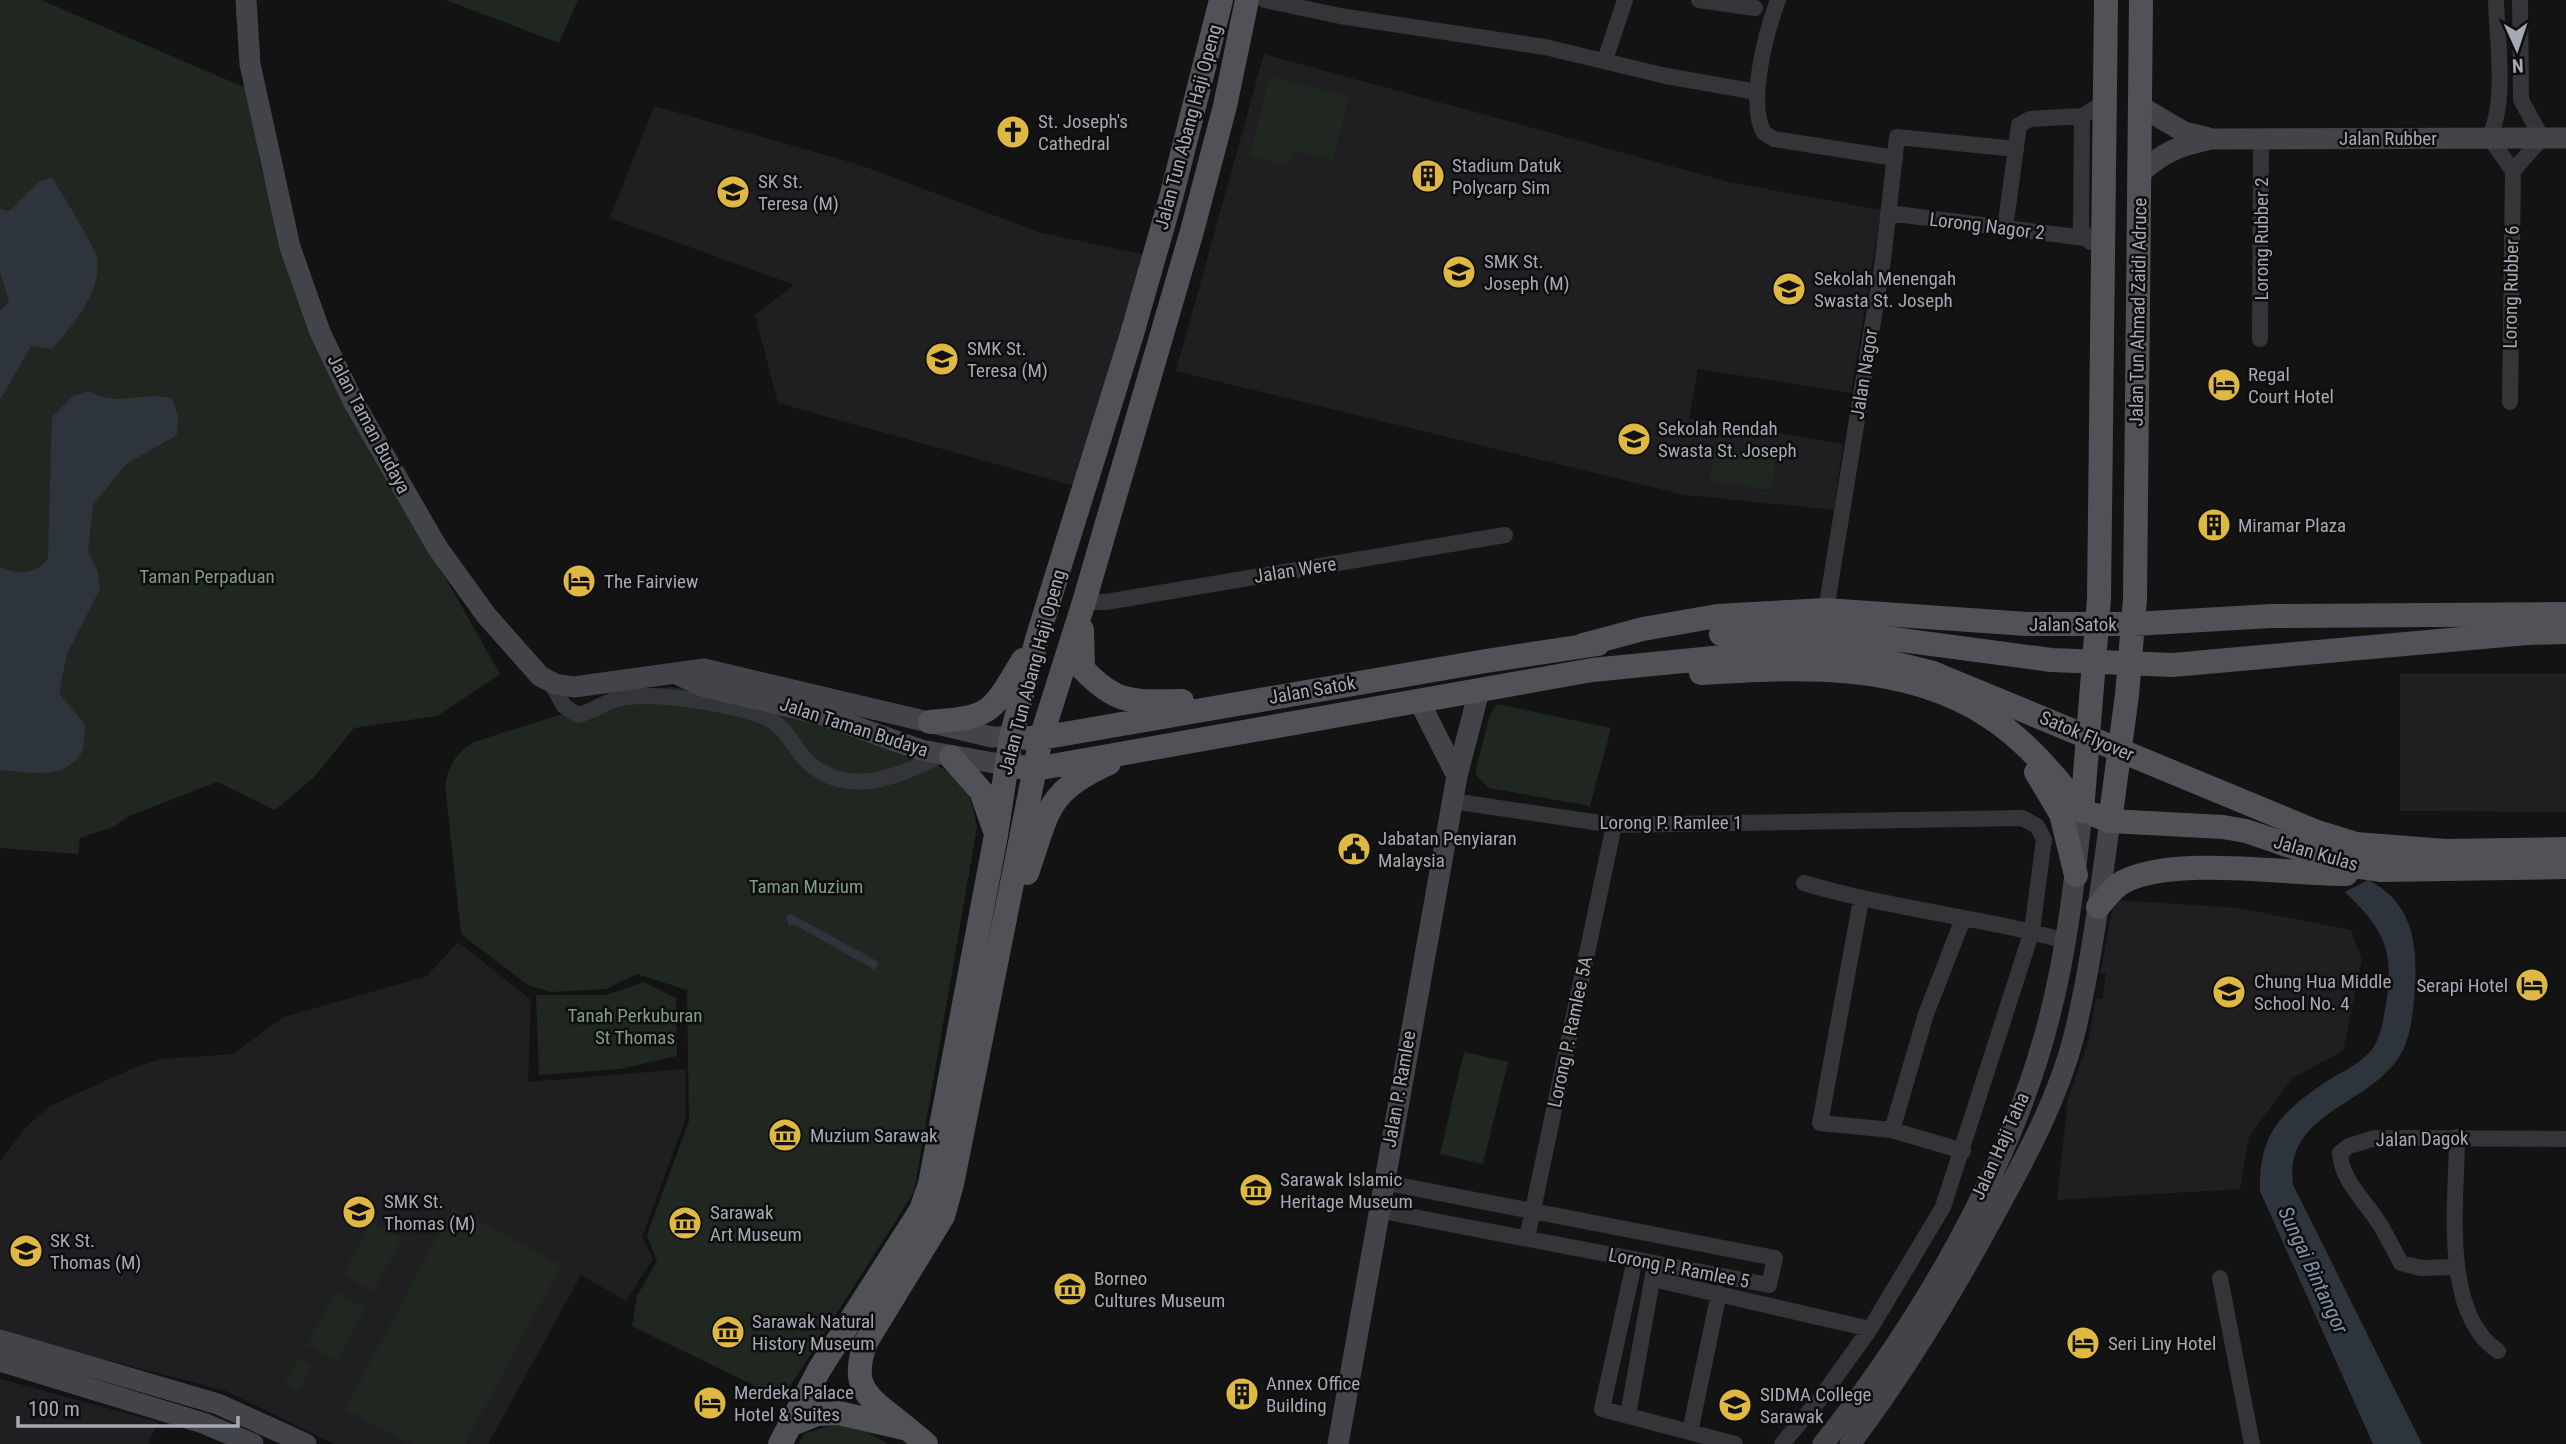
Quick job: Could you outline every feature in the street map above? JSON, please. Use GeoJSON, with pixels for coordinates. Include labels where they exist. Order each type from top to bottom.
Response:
{"type":"FeatureCollection","features":[{"type":"Feature","properties":{"kind":"main road","name":"Jalan Taman Budaya"},"geometry":{"type":"LineString","coordinates":[[246,0],[250,64],[276,189],[290,247],[320,332],[353,401],[438,547],[486,615],[540,676],[550,681],[581,687],[657,673],[677,674],[704,669],[992,737],[1041,738]]}},
{"type":"Feature","properties":{"kind":"main road","name":"Jalan Tun Abang Haji Openg"},"geometry":{"type":"LineString","coordinates":[[785,1435],[819,1370],[921,1210],[930,1184],[996,835],[1011,737],[1037,639],[1132,334],[1172,194],[1221,0]]}},
{"type":"Feature","properties":{"kind":"main road","name":"Jalan Tun Abang Haji Openg"},"geometry":{"type":"LineString","coordinates":[[917,1436],[868,1395],[859,1381],[858,1364],[866,1342],[943,1216],[1041,738],[1084,602],[1213,153],[1247,0]]}},
{"type":"Feature","properties":{"kind":"main road","name":"Jalan Tun Ahmad Zaidi Adruce"},"geometry":{"type":"LineString","coordinates":[[2082,811],[2098,623],[2095,245],[2106,101],[2106,0]]}},
{"type":"Feature","properties":{"kind":"main road","name":"Jalan Tun Ahmad Zaidi Adruce"},"geometry":{"type":"LineString","coordinates":[[2110,821],[2134,624],[2141,0]]}},
{"type":"Feature","properties":{"kind":"main road","name":"Jalan Rubber"},"geometry":{"type":"LineString","coordinates":[[2140,106],[2185,132],[2211,139]]}},
{"type":"Feature","properties":{"kind":"main road","name":"Jalan Rubber"},"geometry":{"type":"LineString","coordinates":[[2140,173],[2161,154],[2181,145],[2211,139],[2566,138]]}},
{"type":"Feature","properties":{"kind":"main road"},"geometry":{"type":"LineString","coordinates":[[1084,602],[1080,642],[1083,669],[1108,694],[1131,701],[1241,702]]}},
{"type":"Feature","properties":{"kind":"main road","name":"Jalan Satok"},"geometry":{"type":"LineString","coordinates":[[1041,738],[1583,645],[1643,629],[1717,616],[1826,610],[2027,624],[2134,624],[2272,616],[2566,614]]}},
{"type":"Feature","properties":{"kind":"main road","name":"Jalan Satok"},"geometry":{"type":"LineString","coordinates":[[1035,769],[1722,645],[1826,630],[2051,660],[2173,665],[2527,633],[2566,632]]}},
{"type":"Feature","properties":{"kind":"main road"},"geometry":{"type":"LineString","coordinates":[[930,722],[974,719],[986,712],[1002,695],[1037,639]]}},
{"type":"Feature","properties":{"kind":"main road","name":"Jalan Satok"},"geometry":{"type":"LineString","coordinates":[[1583,645],[1722,645]]}},
{"type":"Feature","properties":{"kind":"main road","name":"Satok Flyover"},"geometry":{"type":"LineString","coordinates":[[1722,645],[1827,653],[1895,663],[1970,687],[2317,832],[2356,844],[2445,850],[2566,849]]}},
{"type":"Feature","properties":{"kind":"main road","name":"Jalan Satok"},"geometry":{"type":"LineString","coordinates":[[1450,696],[1692,673],[1784,668],[1880,675],[1933,691],[1988,715],[2014,736],[2067,790],[2082,811]]}},
{"type":"Feature","properties":{"kind":"main road","name":"Jalan Taman Budaya"},"geometry":{"type":"LineString","coordinates":[[677,674],[702,686],[820,713],[946,756],[1035,769]]}},
{"type":"Feature","properties":{"kind":"main road","name":"Jalan P. Ramlee"},"geometry":{"type":"LineString","coordinates":[[1338,1444],[1377,1210],[1452,801],[1478,695]]}},
{"type":"Feature","properties":{"kind":"main road"},"geometry":{"type":"LineString","coordinates":[[1419,701],[1457,776]]}},
{"type":"Feature","properties":{"kind":"main road"},"geometry":{"type":"LineString","coordinates":[[2014,736],[2061,814],[2076,875]]}},
{"type":"Feature","properties":{"kind":"main road"},"geometry":{"type":"LineString","coordinates":[[996,964],[1050,807],[1067,785],[1138,750]]}},
{"type":"Feature","properties":{"kind":"main road"},"geometry":{"type":"LineString","coordinates":[[946,756],[981,791],[996,835]]}},
{"type":"Feature","properties":{"kind":"main road","name":"Jalan Kulas"},"geometry":{"type":"LineString","coordinates":[[2082,811],[2110,821],[2223,827],[2246,831],[2346,865],[2382,870],[2566,867]]}},
{"type":"Feature","properties":{"kind":"main road","name":"Jalan Haji Taha"},"geometry":{"type":"LineString","coordinates":[[1823,1444],[1878,1371],[1923,1302],[1969,1219],[2016,1120],[2050,1016],[2076,875],[2082,811]]}},
{"type":"Feature","properties":{"kind":"main road","name":"Jalan Haji Taha"},"geometry":{"type":"LineString","coordinates":[[1850,1444],[1903,1371],[1969,1261],[2037,1135],[2073,1037],[2098,907],[2110,821]]}},
{"type":"Feature","properties":{"kind":"main road"},"geometry":{"type":"LineString","coordinates":[[2098,907],[2110,892],[2124,881],[2158,870],[2345,874],[2382,870]]}},
{"type":"Feature","properties":{"kind":"main road"},"geometry":{"type":"LineString","coordinates":[[0,1340],[218,1404],[306,1444]]}},
{"type":"Feature","properties":{"kind":"main road"},"geometry":{"type":"LineString","coordinates":[[0,1361],[203,1423],[253,1444]]}},
{"type":"Feature","properties":{"kind":"main road"},"geometry":{"type":"LineString","coordinates":[[785,1435],[817,1414],[839,1413],[917,1436]]}},
{"type":"Feature","properties":{"kind":"street"},"geometry":{"type":"LineString","coordinates":[[1265,0],[1340,16],[1545,47],[1666,76],[1758,92]]}},
{"type":"Feature","properties":{"kind":"street"},"geometry":{"type":"LineString","coordinates":[[1605,60],[1625,0]]}},
{"type":"Feature","properties":{"kind":"street"},"geometry":{"type":"LineString","coordinates":[[1699,0],[1755,8]]}},
{"type":"Feature","properties":{"kind":"street"},"geometry":{"type":"LineString","coordinates":[[1778,0],[1758,92],[1759,125],[1764,134],[1774,139],[1895,158]]}},
{"type":"Feature","properties":{"kind":"street"},"geometry":{"type":"LineString","coordinates":[[2496,0],[2498,99],[2496,125],[2489,137],[2512,171],[2542,138],[2521,100],[2520,0]]}},
{"type":"Feature","properties":{"kind":"street"},"geometry":{"type":"LineString","coordinates":[[2005,229],[2019,125],[2030,119],[2082,116],[2106,101]]}},
{"type":"Feature","properties":{"kind":"street"},"geometry":{"type":"LineString","coordinates":[[2082,116],[2081,229],[2095,245]]}},
{"type":"Feature","properties":{"kind":"street","name":"Jalan Nagor"},"geometry":{"type":"LineString","coordinates":[[1826,610],[1888,213],[1897,137],[2017,149]]}},
{"type":"Feature","properties":{"kind":"street","name":"Lorong Rubber 2"},"geometry":{"type":"LineString","coordinates":[[2260,339],[2261,139]]}},
{"type":"Feature","properties":{"kind":"street","name":"Lorong Rubber 6"},"geometry":{"type":"LineString","coordinates":[[2510,402],[2512,171]]}},
{"type":"Feature","properties":{"kind":"street","name":"Lorong Nagor 2"},"geometry":{"type":"LineString","coordinates":[[1888,213],[2095,245]]}},
{"type":"Feature","properties":{"kind":"street","name":"Jalan Were"},"geometry":{"type":"LineString","coordinates":[[1084,602],[1106,602],[1505,535]]}},
{"type":"Feature","properties":{"kind":"street"},"geometry":{"type":"LineString","coordinates":[[550,681],[564,706],[578,715],[593,712],[614,699],[635,695],[668,696],[754,713],[772,720],[808,762],[826,775],[858,782],[892,779],[946,756]]}},
{"type":"Feature","properties":{"kind":"street","name":"Lorong P. Ramlee 1"},"geometry":{"type":"LineString","coordinates":[[1452,801],[1614,825],[2022,818],[2037,826],[2044,839],[2032,932]]}},
{"type":"Feature","properties":{"kind":"street","name":"Lorong P. Ramlee 5A"},"geometry":{"type":"LineString","coordinates":[[1527,1238],[1614,825]]}},
{"type":"Feature","properties":{"kind":"street"},"geometry":{"type":"LineString","coordinates":[[1804,883],[1861,900],[2032,932],[2065,941]]}},
{"type":"Feature","properties":{"kind":"street"},"geometry":{"type":"LineString","coordinates":[[1861,900],[1820,1123],[1892,1130],[1963,1152]]}},
{"type":"Feature","properties":{"kind":"street"},"geometry":{"type":"LineString","coordinates":[[1892,1130],[1926,1014],[1963,919]]}},
{"type":"Feature","properties":{"kind":"street"},"geometry":{"type":"LineString","coordinates":[[1782,1444],[1819,1400],[1870,1329],[1943,1207],[2032,932]]}},
{"type":"Feature","properties":{"kind":"street"},"geometry":{"type":"LineString","coordinates":[[2457,1137],[2456,1267],[2463,1298],[2473,1320],[2486,1342],[2498,1350]]}},
{"type":"Feature","properties":{"kind":"street","name":"Jalan Dagok"},"geometry":{"type":"LineString","coordinates":[[2456,1267],[2421,1268],[2401,1264],[2376,1219],[2353,1188],[2340,1161],[2340,1153],[2348,1146],[2375,1138],[2566,1139]]}},
{"type":"Feature","properties":{"kind":"street","name":"Lorong P. Ramlee 5"},"geometry":{"type":"LineString","coordinates":[[1377,1210],[1635,1259],[1654,1271],[1769,1285],[1775,1258],[1382,1182]]}},
{"type":"Feature","properties":{"kind":"street"},"geometry":{"type":"LineString","coordinates":[[1635,1259],[1602,1409],[1735,1444]]}},
{"type":"Feature","properties":{"kind":"street"},"geometry":{"type":"LineString","coordinates":[[1628,1415],[1654,1271],[1719,1293],[1870,1329]]}},
{"type":"Feature","properties":{"kind":"street"},"geometry":{"type":"LineString","coordinates":[[2220,1278],[2252,1444]]}},
{"type":"Feature","properties":{"kind":"street"},"geometry":{"type":"LineString","coordinates":[[1690,1432],[1719,1293]]}},
{"type":"Feature","properties":{"kind":"shaded area","name":"SMK St. Joseph (M)"},"geometry":{"type":"Polygon","coordinates":[[[1264,54],[1729,182],[1881,210],[1851,393],[1698,369],[1689,418],[1843,444],[1834,510],[1685,495],[1176,371],[1264,54]]]}},
{"type":"Feature","properties":{"kind":"shaded area","name":"SMK St. Teresa (M)"},"geometry":{"type":"Polygon","coordinates":[[[654,106],[860,165],[1041,233],[1147,255],[1078,487],[778,403],[755,315],[794,285],[610,218],[654,106]]]}},
{"type":"Feature","properties":{"kind":"shaded area"},"geometry":{"type":"Polygon","coordinates":[[[2400,674],[2566,674],[2566,812],[2400,811],[2400,674]]]}},
{"type":"Feature","properties":{"kind":"shaded area"},"geometry":{"type":"Polygon","coordinates":[[[2114,900],[2238,908],[2351,930],[2362,960],[2343,1051],[2292,1078],[2249,1137],[2240,1189],[2057,1200],[2068,1098],[2088,1043],[2096,998],[2102,999],[2106,974],[2100,973],[2114,900]]]}},
{"type":"Feature","properties":{"kind":"shaded area","name":"SMK St. Thomas (M)"},"geometry":{"type":"Polygon","coordinates":[[[458,942],[531,1000],[528,1082],[685,1069],[686,1118],[642,1237],[653,1259],[626,1301],[581,1275],[488,1444],[334,1444],[226,1391],[0,1332],[0,1162],[25,1128],[50,1106],[138,1066],[162,1059],[233,1054],[284,1017],[427,976],[458,942]]]}},
{"type":"Feature","properties":{"kind":"shaded area"},"geometry":{"type":"Polygon","coordinates":[[[0,1379],[158,1422],[148,1444],[0,1444],[0,1379]]]}},
{"type":"Feature","properties":{"kind":"green space","name":"Taman Perpaduan"},"geometry":{"type":"Polygon","coordinates":[[[0,0],[41,0],[253,91],[260,165],[282,238],[407,510],[500,674],[437,716],[354,728],[314,777],[275,810],[217,782],[129,816],[113,827],[80,838],[78,854],[0,848],[0,0]]]}},
{"type":"Feature","properties":{"kind":"green space"},"geometry":{"type":"Polygon","coordinates":[[[446,0],[578,0],[559,43],[446,0]]]}},
{"type":"Feature","properties":{"kind":"green space"},"geometry":{"type":"Polygon","coordinates":[[[1270,77],[1349,97],[1333,160],[1293,150],[1288,166],[1249,156],[1270,77]]]}},
{"type":"Feature","properties":{"kind":"green space"},"geometry":{"type":"Polygon","coordinates":[[[1714,449],[1776,458],[1771,490],[1710,481],[1714,449]]]}},
{"type":"Feature","properties":{"kind":"green space","name":"Taman Muzium"},"geometry":{"type":"Polygon","coordinates":[[[671,687],[724,695],[776,709],[936,765],[953,775],[964,786],[977,827],[914,1192],[782,1399],[632,1326],[637,1296],[657,1261],[647,1235],[689,1121],[687,990],[637,974],[606,989],[551,992],[528,985],[461,934],[445,784],[458,755],[474,742],[638,690],[671,687]]]}},
{"type":"Feature","properties":{"kind":"green space"},"geometry":{"type":"Polygon","coordinates":[[[1497,704],[1611,728],[1590,806],[1489,788],[1475,774],[1489,717],[1497,704]]]}},
{"type":"Feature","properties":{"kind":"green space","name":"Tanah Perkuburan St Thomas"},"geometry":{"type":"Polygon","coordinates":[[[644,982],[676,998],[677,1056],[620,1069],[539,1075],[536,995],[606,995],[644,982]]]}},
{"type":"Feature","properties":{"kind":"green space"},"geometry":{"type":"Polygon","coordinates":[[[1464,1052],[1508,1062],[1483,1164],[1440,1154],[1464,1052]]]}},
{"type":"Feature","properties":{"kind":"green space"},"geometry":{"type":"Polygon","coordinates":[[[453,1208],[561,1265],[465,1444],[412,1444],[345,1409],[453,1208]]]}},
{"type":"Feature","properties":{"kind":"green space"},"geometry":{"type":"Polygon","coordinates":[[[371,1222],[402,1238],[373,1292],[343,1275],[371,1222]]]}},
{"type":"Feature","properties":{"kind":"green space"},"geometry":{"type":"Polygon","coordinates":[[[335,1292],[366,1308],[337,1361],[307,1345],[335,1292]]]}},
{"type":"Feature","properties":{"kind":"green space"},"geometry":{"type":"Polygon","coordinates":[[[299,1357],[312,1365],[298,1390],[285,1383],[299,1357]]]}},
{"type":"Feature","properties":{"kind":"green space"},"geometry":{"type":"Polygon","coordinates":[[[838,1423],[864,1430],[888,1444],[799,1444],[804,1434],[838,1423]]]}},
{"type":"Feature","properties":{"kind":"water"},"geometry":{"type":"Polygon","coordinates":[[[52,177],[95,252],[95,283],[84,308],[52,349],[31,346],[0,400],[0,311],[9,302],[0,271],[0,209],[9,211],[39,182],[52,177]]]}},
{"type":"Feature","properties":{"kind":"water"},"geometry":{"type":"Polygon","coordinates":[[[88,391],[99,396],[120,399],[150,396],[172,398],[178,416],[177,435],[126,464],[93,505],[88,552],[98,572],[100,589],[67,654],[59,693],[85,725],[82,752],[75,761],[56,771],[34,773],[0,770],[0,567],[14,571],[32,571],[48,559],[52,417],[73,396],[88,391]]]}},
{"type":"Feature","properties":{"kind":"water","name":"Sungai Bintangor"},"geometry":{"type":"Polygon","coordinates":[[[2368,880],[2396,902],[2411,931],[2415,964],[2410,1029],[2403,1050],[2385,1074],[2331,1112],[2314,1126],[2301,1142],[2293,1161],[2293,1185],[2422,1444],[2373,1444],[2260,1191],[2263,1155],[2268,1140],[2284,1116],[2308,1094],[2363,1059],[2380,1034],[2388,990],[2388,958],[2379,932],[2345,892],[2368,880]]]}},
{"type":"Feature","properties":{"kind":"water"},"geometry":{"type":"Polygon","coordinates":[[[791,914],[879,962],[875,970],[795,925],[789,926],[786,917],[791,914]]]}},
{"type":"Feature","properties":{"kind":"place","name":"St. Joseph's Cathedral"},"geometry":{"type":"Point","coordinates":[1013,132]}},
{"type":"Feature","properties":{"kind":"place","name":"Stadium Datuk Polycarp Sim"},"geometry":{"type":"Point","coordinates":[1428,176]}},
{"type":"Feature","properties":{"kind":"place","name":"SK St. Teresa (M)"},"geometry":{"type":"Point","coordinates":[733,192]}},
{"type":"Feature","properties":{"kind":"place","name":"SMK St. Joseph (M)"},"geometry":{"type":"Point","coordinates":[1459,272]}},
{"type":"Feature","properties":{"kind":"place","name":"Sekolah Menengah Swasta St. Joseph"},"geometry":{"type":"Point","coordinates":[1789,289]}},
{"type":"Feature","properties":{"kind":"place","name":"SMK St. Teresa (M)"},"geometry":{"type":"Point","coordinates":[942,359]}},
{"type":"Feature","properties":{"kind":"place","name":"Regal Court Hotel"},"geometry":{"type":"Point","coordinates":[2224,385]}},
{"type":"Feature","properties":{"kind":"place","name":"Sekolah Rendah Swasta St. Joseph"},"geometry":{"type":"Point","coordinates":[1634,439]}},
{"type":"Feature","properties":{"kind":"place","name":"Miramar Plaza"},"geometry":{"type":"Point","coordinates":[2214,525]}},
{"type":"Feature","properties":{"kind":"place","name":"The Fairview"},"geometry":{"type":"Point","coordinates":[579,581]}},
{"type":"Feature","properties":{"kind":"place","name":"Jabatan Penyiaran Malaysia"},"geometry":{"type":"Point","coordinates":[1354,849]}},
{"type":"Feature","properties":{"kind":"place","name":"Serapi Hotel"},"geometry":{"type":"Point","coordinates":[2532,985]}},
{"type":"Feature","properties":{"kind":"place","name":"Chung Hua Middle School No. 4"},"geometry":{"type":"Point","coordinates":[2229,992]}},
{"type":"Feature","properties":{"kind":"place","name":"Muzium Sarawak"},"geometry":{"type":"Point","coordinates":[785,1135]}},
{"type":"Feature","properties":{"kind":"place","name":"Sarawak Islamic Heritage Museum"},"geometry":{"type":"Point","coordinates":[1256,1190]}},
{"type":"Feature","properties":{"kind":"place","name":"SMK St. Thomas (M)"},"geometry":{"type":"Point","coordinates":[359,1212]}},
{"type":"Feature","properties":{"kind":"place","name":"Sarawak Art Museum"},"geometry":{"type":"Point","coordinates":[685,1223]}},
{"type":"Feature","properties":{"kind":"place","name":"SK St. Thomas (M)"},"geometry":{"type":"Point","coordinates":[26,1251]}},
{"type":"Feature","properties":{"kind":"place","name":"Borneo Cultures Museum"},"geometry":{"type":"Point","coordinates":[1070,1289]}},
{"type":"Feature","properties":{"kind":"place","name":"Sarawak Natural History Museum"},"geometry":{"type":"Point","coordinates":[728,1332]}},
{"type":"Feature","properties":{"kind":"place","name":"Seri Liny Hotel"},"geometry":{"type":"Point","coordinates":[2083,1343]}},
{"type":"Feature","properties":{"kind":"place","name":"Annex Office Building"},"geometry":{"type":"Point","coordinates":[1242,1394]}},
{"type":"Feature","properties":{"kind":"place","name":"Merdeka Palace Hotel & Suites"},"geometry":{"type":"Point","coordinates":[710,1403]}},
{"type":"Feature","properties":{"kind":"place","name":"SIDMA College Sarawak"},"geometry":{"type":"Point","coordinates":[1735,1405]}}]}
